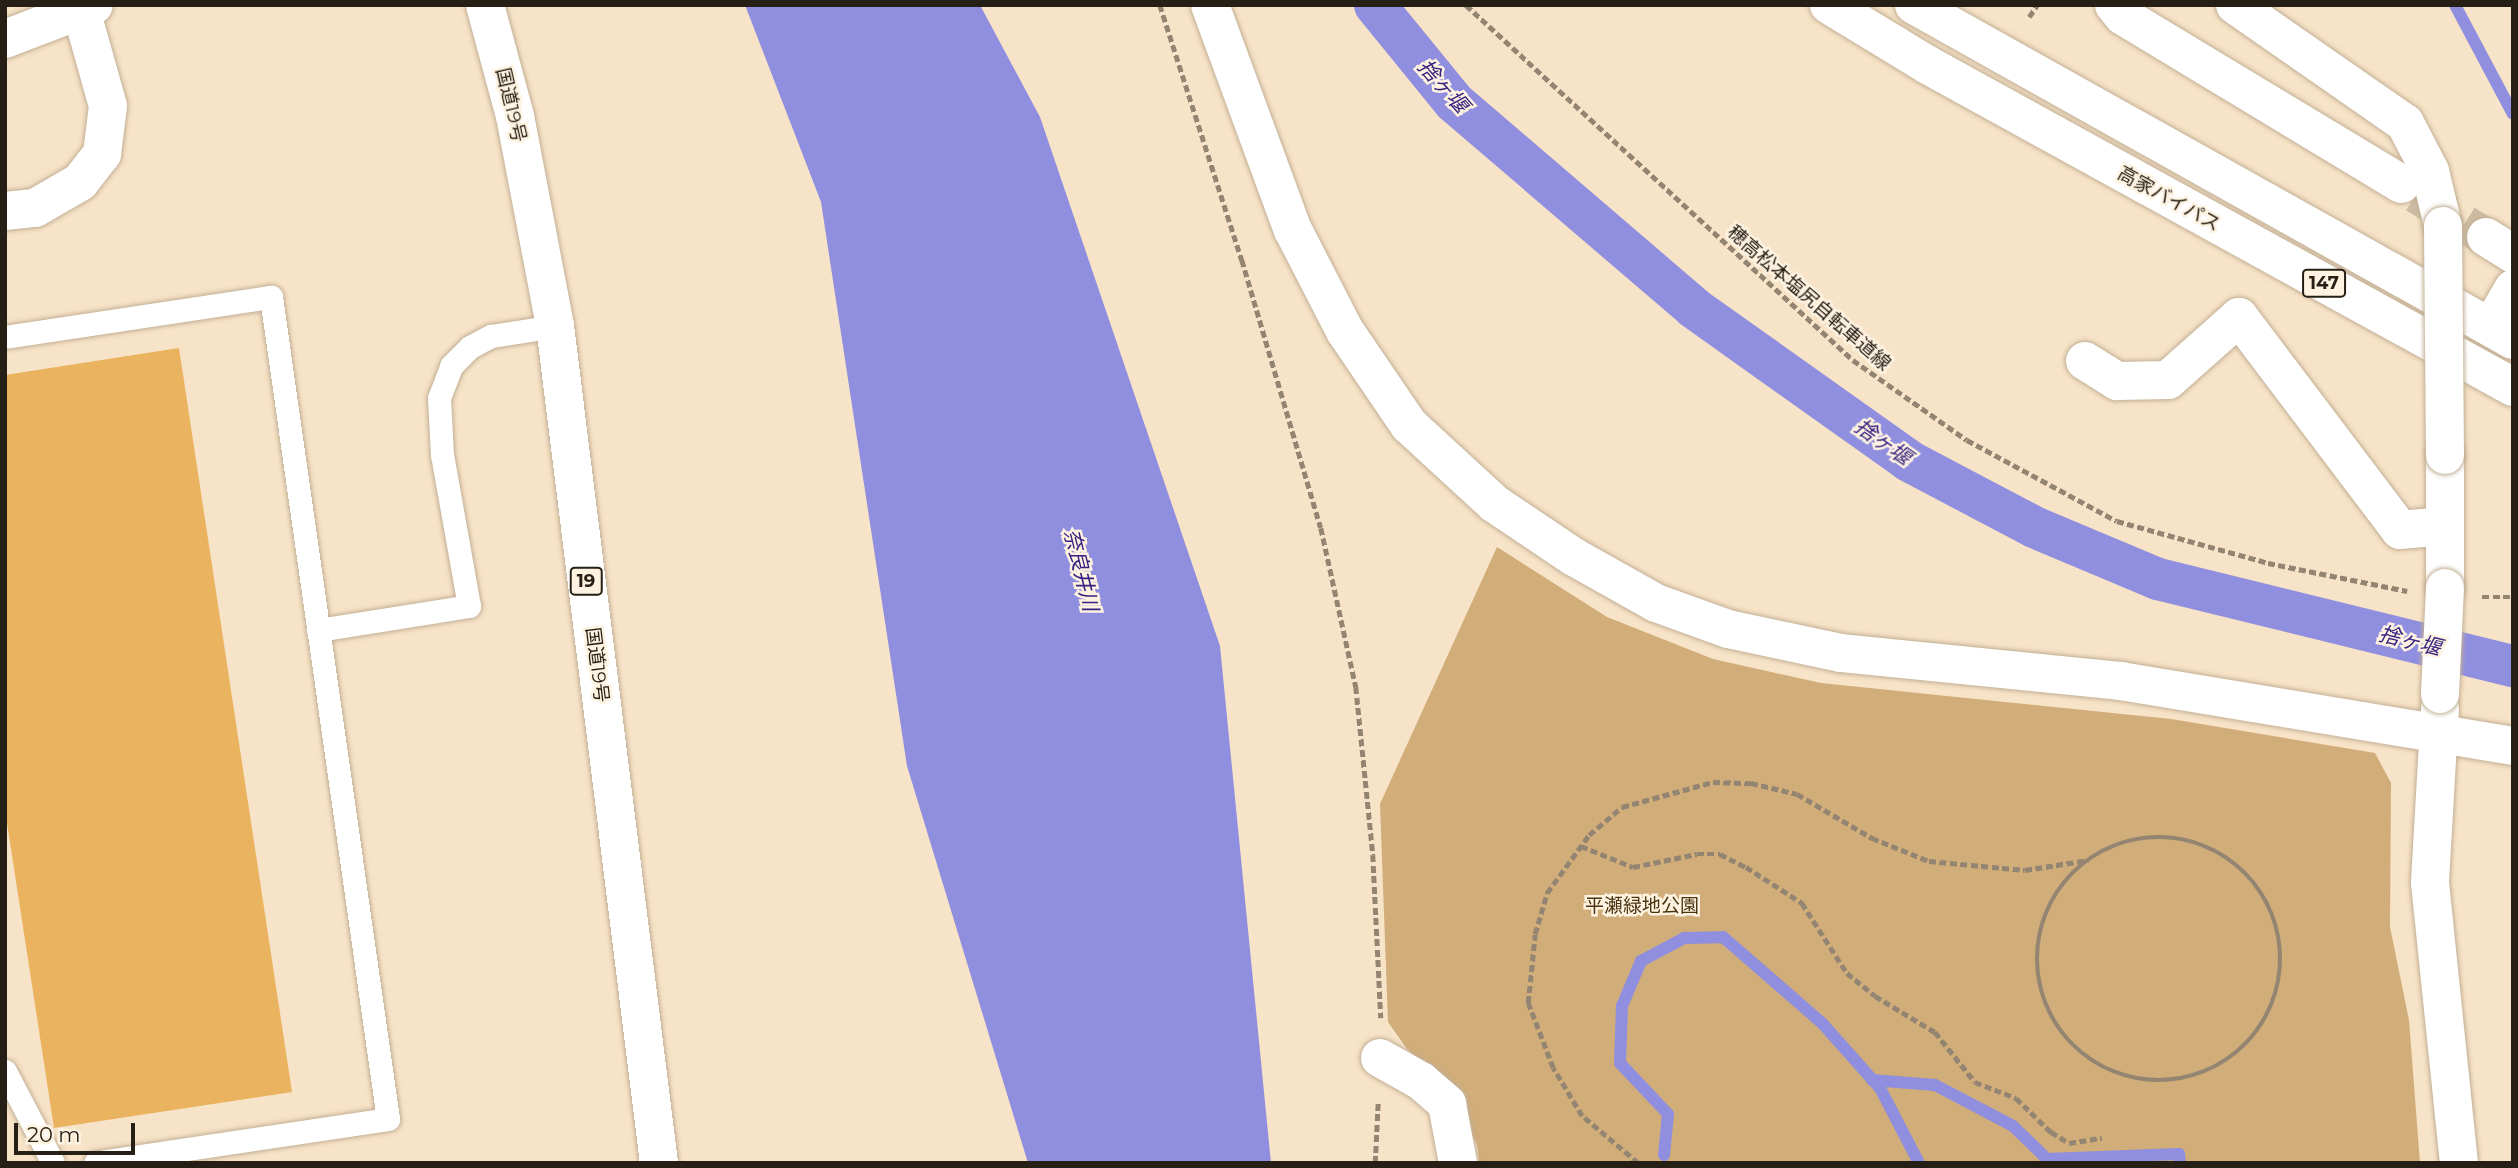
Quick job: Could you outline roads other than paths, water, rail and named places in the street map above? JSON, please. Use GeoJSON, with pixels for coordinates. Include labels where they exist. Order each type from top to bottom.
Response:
{"type":"FeatureCollection","features":[{"type":"Feature","properties":{"kind":"main road","name":"国道19号"},"geometry":{"type":"LineString","coordinates":[[485,5],[515,116],[555,326],[659,1163]]}},
{"type":"Feature","properties":{"kind":"main road"},"geometry":{"type":"LineString","coordinates":[[1210,5],[1293,230],[1345,331],[1409,425],[1495,504],[1574,557],[1656,603],[1728,629],[1841,653],[2121,681],[2513,746]]}},
{"type":"Feature","properties":{"kind":"main road","name":"高家バイパス"},"geometry":{"type":"LineString","coordinates":[[1829,5],[1949,77],[2513,387]]}},
{"type":"Feature","properties":{"kind":"main road","name":"147"},"geometry":{"type":"LineString","coordinates":[[1914,5],[2502,333]]}},
{"type":"Feature","properties":{"kind":"main road"},"geometry":{"type":"LineString","coordinates":[[2114,5],[2123,16],[2401,184]]}},
{"type":"Feature","properties":{"kind":"main road"},"geometry":{"type":"LineString","coordinates":[[2235,5],[2405,122],[2430,171],[2443,226],[2444,593],[2430,883],[2459,1163]]}},
{"type":"Feature","properties":{"kind":"main road"},"geometry":{"type":"LineString","coordinates":[[5,39],[88,7],[108,106],[102,154],[80,182],[35,208],[5,211]]}},
{"type":"Feature","properties":{"kind":"main road"},"geometry":{"type":"LineString","coordinates":[[2502,333],[2513,289]]}},
{"type":"Feature","properties":{"kind":"main road"},"geometry":{"type":"LineString","coordinates":[[2085,361],[2117,381],[2168,380],[2239,317],[2400,530],[2445,526]]}},
{"type":"Feature","properties":{"kind":"main road"},"geometry":{"type":"LineString","coordinates":[[1380,1058],[1421,1081],[1447,1104],[1458,1163]]}},
{"type":"Feature","properties":{"kind":"lane"},"geometry":{"type":"LineString","coordinates":[[5,337],[271,298],[388,1119],[95,1163]]}},
{"type":"Feature","properties":{"kind":"lane"},"geometry":{"type":"LineString","coordinates":[[318,630],[469,606],[442,455],[439,398],[451,366],[470,347],[491,336],[555,326]]}},
{"type":"Feature","properties":{"kind":"lane"},"geometry":{"type":"LineString","coordinates":[[5,1071],[53,1163]]}},
{"type":"Feature","properties":{"kind":"water","name":"奈良井川"},"geometry":{"type":"Polygon","coordinates":[[[745,5],[980,5],[1040,117],[1220,646],[1271,1163],[1028,1163],[907,766],[821,202],[745,5]]]}},
{"type":"Feature","properties":{"kind":"waterway","name":"捨ヶ堰"},"geometry":{"type":"LineString","coordinates":[[1375,5],[1454,102],[1694,308],[1909,461],[2034,527],[2158,579],[2513,666]]}},
{"type":"Feature","properties":{"kind":"waterway"},"geometry":{"type":"LineString","coordinates":[[2455,5],[2513,114]]}},
{"type":"Feature","properties":{"kind":"waterway"},"geometry":{"type":"LineString","coordinates":[[1664,1155],[1668,1114],[1620,1063],[1622,1006],[1641,961],[1684,938],[1723,937],[1822,1023],[1880,1088],[1919,1163]]}},
{"type":"Feature","properties":{"kind":"waterway"},"geometry":{"type":"LineString","coordinates":[[1872,1080],[1935,1085],[2013,1126],[2047,1159],[2179,1154],[2180,1163]]}},
{"type":"Feature","properties":{"kind":"tunnel"},"geometry":{"type":"LineString","coordinates":[[2416,194],[2486,237]]}},
{"type":"Feature","properties":{"kind":"park label","name":"平瀬緑地公園"},"geometry":{"type":"Point","coordinates":[1642,906]}}]}
